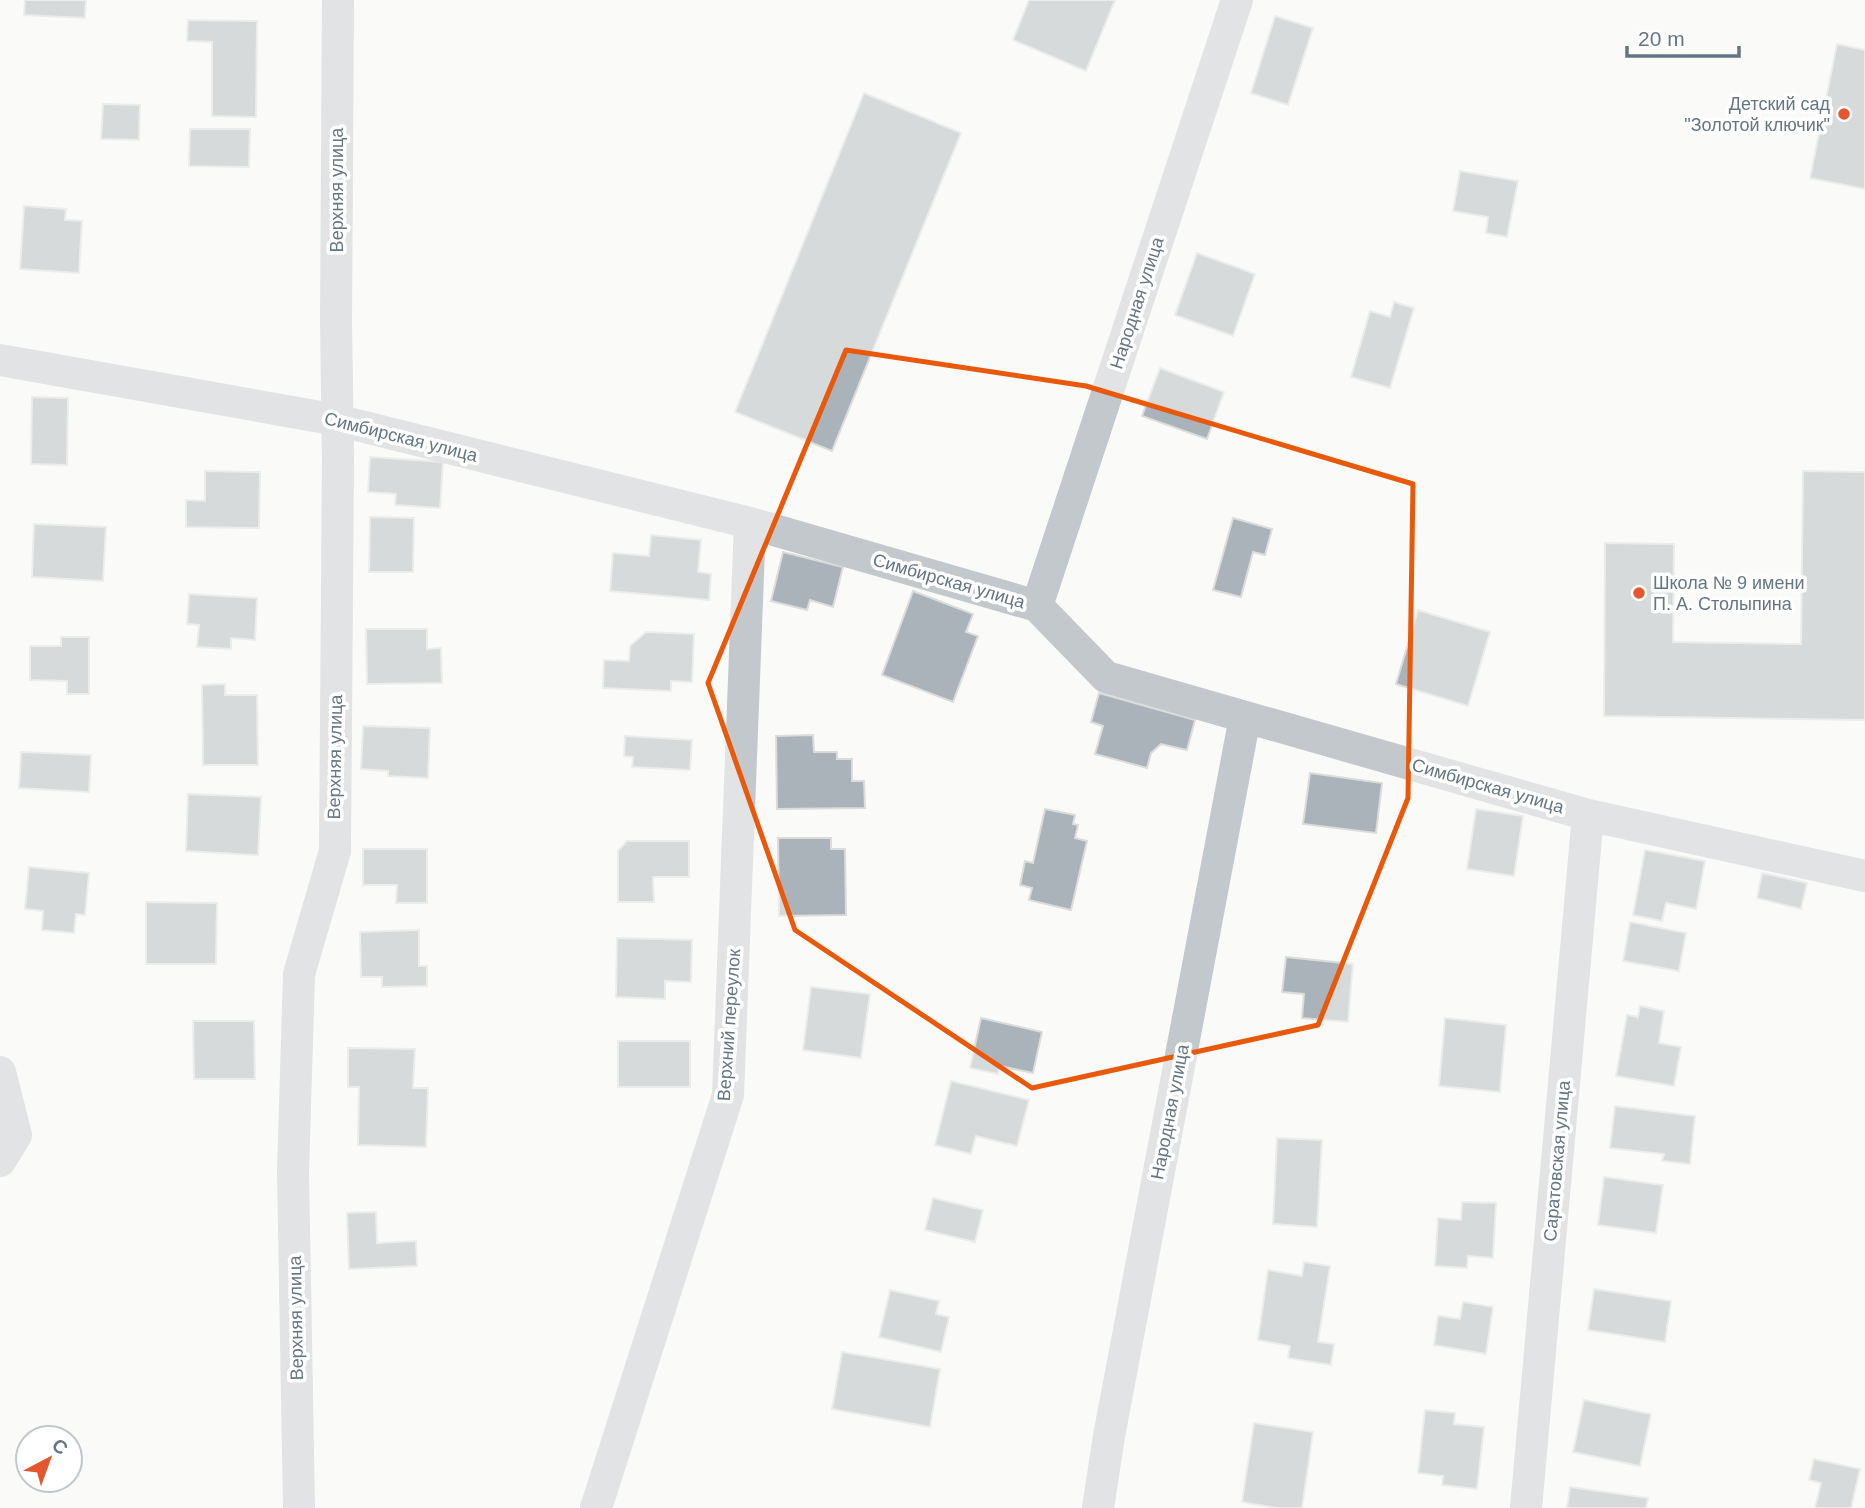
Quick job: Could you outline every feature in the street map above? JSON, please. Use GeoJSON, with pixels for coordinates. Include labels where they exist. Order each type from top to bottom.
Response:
{"type":"FeatureCollection","features":[{"type":"Feature","properties":{"kind":"street","name":"Верхняя улица"},"geometry":{"type":"LineString","coordinates":[[299,1508],[293,1172],[299,974],[335,851],[338,0]]}},
{"type":"Feature","properties":{"kind":"street","name":"Народная улица"},"geometry":{"type":"LineString","coordinates":[[1037,606],[1237,0]]}},
{"type":"Feature","properties":{"kind":"street","name":"Симбирская улица"},"geometry":{"type":"LineString","coordinates":[[0,360],[337,420],[750,523],[1037,606],[1106,677],[1588,815],[1865,876]]}},
{"type":"Feature","properties":{"kind":"street","name":"Верхний переулок"},"geometry":{"type":"LineString","coordinates":[[596,1508],[728,1095],[750,523]]}},
{"type":"Feature","properties":{"kind":"street","name":"Народная улица"},"geometry":{"type":"LineString","coordinates":[[1098,1508],[1245,717]]}},
{"type":"Feature","properties":{"kind":"street","name":"Саратовская улица"},"geometry":{"type":"LineString","coordinates":[[1526,1508],[1588,815]]}},
{"type":"Feature","properties":{"kind":"street"},"geometry":{"type":"LineString","coordinates":[[0,1072],[16,1135],[0,1161]]}},
{"type":"Feature","properties":{"kind":"highlighted area"},"geometry":{"type":"Polygon","coordinates":[[[846,350],[1086,386],[1413,484],[1408,798],[1318,1025],[1032,1088],[795,930],[708,683],[846,350]]]}},
{"type":"Feature","properties":{"kind":"building"},"geometry":{"type":"Polygon","coordinates":[[[25,0],[86,0],[85,18],[24,15],[25,0]]]}},
{"type":"Feature","properties":{"kind":"building"},"geometry":{"type":"Polygon","coordinates":[[[1029,0],[1115,0],[1086,71],[1013,40],[1029,0]]]}},
{"type":"Feature","properties":{"kind":"building"},"geometry":{"type":"Polygon","coordinates":[[[1275,16],[1313,28],[1288,105],[1251,93],[1275,16]]]}},
{"type":"Feature","properties":{"kind":"building"},"geometry":{"type":"Polygon","coordinates":[[[188,20],[257,21],[256,117],[212,116],[212,42],[187,41],[188,20]]]}},
{"type":"Feature","properties":{"kind":"building","name":"Детский сад \"Золотой ключик\""},"geometry":{"type":"Polygon","coordinates":[[[1837,44],[1865,50],[1865,189],[1810,178],[1837,44]]]}},
{"type":"Feature","properties":{"kind":"building"},"geometry":{"type":"Polygon","coordinates":[[[864,93],[961,133],[832,451],[735,412],[864,93]]]}},
{"type":"Feature","properties":{"kind":"building"},"geometry":{"type":"Polygon","coordinates":[[[103,104],[140,105],[139,140],[101,139],[103,104]]]}},
{"type":"Feature","properties":{"kind":"building"},"geometry":{"type":"Polygon","coordinates":[[[190,129],[250,129],[249,167],[189,166],[190,129]]]}},
{"type":"Feature","properties":{"kind":"building"},"geometry":{"type":"Polygon","coordinates":[[[1460,171],[1518,181],[1507,237],[1486,233],[1488,217],[1453,211],[1460,171]]]}},
{"type":"Feature","properties":{"kind":"building"},"geometry":{"type":"Polygon","coordinates":[[[24,206],[66,209],[65,220],[82,221],[79,273],[20,269],[24,206]]]}},
{"type":"Feature","properties":{"kind":"building"},"geometry":{"type":"Polygon","coordinates":[[[1197,253],[1255,274],[1233,336],[1175,315],[1197,253]]]}},
{"type":"Feature","properties":{"kind":"building"},"geometry":{"type":"Polygon","coordinates":[[[1394,302],[1414,308],[1390,388],[1351,377],[1370,311],[1390,317],[1394,302]]]}},
{"type":"Feature","properties":{"kind":"building"},"geometry":{"type":"Polygon","coordinates":[[[1160,368],[1224,392],[1207,439],[1142,416],[1160,368]]]}},
{"type":"Feature","properties":{"kind":"building"},"geometry":{"type":"Polygon","coordinates":[[[32,397],[68,398],[67,465],[31,464],[32,397]]]}},
{"type":"Feature","properties":{"kind":"building"},"geometry":{"type":"Polygon","coordinates":[[[370,457],[443,462],[440,508],[395,505],[396,494],[368,492],[370,457]]]}},
{"type":"Feature","properties":{"kind":"building"},"geometry":{"type":"Polygon","coordinates":[[[205,471],[260,472],[259,528],[186,527],[186,500],[205,501],[205,471]]]}},
{"type":"Feature","properties":{"kind":"building","name":"Школа № 9 имени П. А. Столыпина"},"geometry":{"type":"Polygon","coordinates":[[[1803,471],[1865,472],[1865,720],[1604,716],[1605,543],[1674,544],[1673,642],[1801,644],[1803,471]]]}},
{"type":"Feature","properties":{"kind":"building"},"geometry":{"type":"Polygon","coordinates":[[[370,517],[414,518],[413,572],[369,572],[370,517]]]}},
{"type":"Feature","properties":{"kind":"building"},"geometry":{"type":"Polygon","coordinates":[[[1233,518],[1272,529],[1265,555],[1253,552],[1241,597],[1213,590],[1233,518]]]}},
{"type":"Feature","properties":{"kind":"building"},"geometry":{"type":"Polygon","coordinates":[[[34,524],[106,527],[103,581],[32,577],[34,524]]]}},
{"type":"Feature","properties":{"kind":"building"},"geometry":{"type":"Polygon","coordinates":[[[651,535],[701,540],[698,572],[711,574],[709,600],[610,591],[613,553],[649,556],[651,535]]]}},
{"type":"Feature","properties":{"kind":"building"},"geometry":{"type":"Polygon","coordinates":[[[783,552],[843,567],[833,607],[810,600],[807,610],[771,601],[783,552]]]}},
{"type":"Feature","properties":{"kind":"building"},"geometry":{"type":"Polygon","coordinates":[[[913,591],[973,614],[966,632],[978,636],[953,702],[882,675],[913,591]]]}},
{"type":"Feature","properties":{"kind":"building"},"geometry":{"type":"Polygon","coordinates":[[[189,594],[257,598],[255,640],[231,638],[231,649],[197,647],[199,625],[187,624],[189,594]]]}},
{"type":"Feature","properties":{"kind":"building"},"geometry":{"type":"Polygon","coordinates":[[[1418,610],[1490,632],[1468,706],[1396,684],[1418,610]]]}},
{"type":"Feature","properties":{"kind":"building"},"geometry":{"type":"Polygon","coordinates":[[[366,629],[427,629],[427,649],[441,648],[442,683],[367,684],[366,629]]]}},
{"type":"Feature","properties":{"kind":"building"},"geometry":{"type":"Polygon","coordinates":[[[646,632],[694,634],[692,682],[671,681],[671,691],[603,688],[604,660],[629,661],[630,646],[646,632]]]}},
{"type":"Feature","properties":{"kind":"building"},"geometry":{"type":"Polygon","coordinates":[[[61,637],[89,637],[89,694],[67,694],[67,681],[30,680],[30,646],[61,646],[61,637]]]}},
{"type":"Feature","properties":{"kind":"building"},"geometry":{"type":"Polygon","coordinates":[[[225,684],[225,695],[257,695],[258,765],[203,765],[202,685],[225,684]]]}},
{"type":"Feature","properties":{"kind":"building"},"geometry":{"type":"Polygon","coordinates":[[[1099,693],[1195,720],[1187,750],[1161,744],[1151,753],[1147,768],[1095,754],[1103,726],[1091,722],[1099,693]]]}},
{"type":"Feature","properties":{"kind":"building"},"geometry":{"type":"Polygon","coordinates":[[[363,726],[430,728],[428,778],[388,776],[388,771],[361,769],[363,726]]]}},
{"type":"Feature","properties":{"kind":"building"},"geometry":{"type":"Polygon","coordinates":[[[813,735],[814,752],[837,752],[837,759],[852,759],[852,781],[864,781],[865,808],[777,809],[776,736],[813,735]]]}},
{"type":"Feature","properties":{"kind":"building"},"geometry":{"type":"Polygon","coordinates":[[[625,736],[692,740],[690,770],[632,767],[633,757],[624,756],[625,736]]]}},
{"type":"Feature","properties":{"kind":"building"},"geometry":{"type":"Polygon","coordinates":[[[21,752],[91,755],[89,792],[19,788],[21,752]]]}},
{"type":"Feature","properties":{"kind":"building"},"geometry":{"type":"Polygon","coordinates":[[[1310,773],[1382,783],[1376,833],[1303,824],[1310,773]]]}},
{"type":"Feature","properties":{"kind":"building"},"geometry":{"type":"Polygon","coordinates":[[[188,794],[261,797],[258,855],[186,851],[188,794]]]}},
{"type":"Feature","properties":{"kind":"building"},"geometry":{"type":"Polygon","coordinates":[[[1045,809],[1075,815],[1073,824],[1078,825],[1075,838],[1087,841],[1071,910],[1029,900],[1032,888],[1020,885],[1025,861],[1033,863],[1045,809]]]}},
{"type":"Feature","properties":{"kind":"building"},"geometry":{"type":"Polygon","coordinates":[[[1476,809],[1523,816],[1514,876],[1467,869],[1476,809]]]}},
{"type":"Feature","properties":{"kind":"building"},"geometry":{"type":"Polygon","coordinates":[[[778,838],[831,838],[831,849],[845,849],[846,915],[779,916],[778,838]]]}},
{"type":"Feature","properties":{"kind":"building"},"geometry":{"type":"Polygon","coordinates":[[[627,841],[689,841],[689,877],[653,877],[654,902],[618,902],[618,851],[627,841]]]}},
{"type":"Feature","properties":{"kind":"building"},"geometry":{"type":"Polygon","coordinates":[[[363,849],[427,849],[427,903],[396,903],[397,885],[363,885],[363,849]]]}},
{"type":"Feature","properties":{"kind":"building"},"geometry":{"type":"Polygon","coordinates":[[[1645,850],[1705,861],[1696,909],[1666,903],[1662,921],[1633,915],[1645,850]]]}},
{"type":"Feature","properties":{"kind":"building"},"geometry":{"type":"Polygon","coordinates":[[[29,867],[89,873],[85,915],[76,914],[74,933],[42,930],[43,911],[25,909],[29,867]]]}},
{"type":"Feature","properties":{"kind":"building"},"geometry":{"type":"Polygon","coordinates":[[[1762,873],[1807,883],[1801,909],[1757,898],[1762,873]]]}},
{"type":"Feature","properties":{"kind":"building"},"geometry":{"type":"Polygon","coordinates":[[[146,902],[217,903],[216,964],[146,964],[146,902]]]}},
{"type":"Feature","properties":{"kind":"building"},"geometry":{"type":"Polygon","coordinates":[[[1630,922],[1686,933],[1679,971],[1623,961],[1630,922]]]}},
{"type":"Feature","properties":{"kind":"building"},"geometry":{"type":"Polygon","coordinates":[[[419,930],[419,966],[427,966],[427,986],[382,987],[382,977],[361,977],[360,932],[419,930]]]}},
{"type":"Feature","properties":{"kind":"building"},"geometry":{"type":"Polygon","coordinates":[[[617,938],[692,940],[691,982],[665,981],[665,999],[616,997],[617,938]]]}},
{"type":"Feature","properties":{"kind":"building"},"geometry":{"type":"Polygon","coordinates":[[[1286,957],[1353,964],[1348,1022],[1302,1018],[1304,994],[1282,992],[1286,957]]]}},
{"type":"Feature","properties":{"kind":"building"},"geometry":{"type":"Polygon","coordinates":[[[811,987],[870,994],[861,1058],[803,1050],[811,987]]]}},
{"type":"Feature","properties":{"kind":"building"},"geometry":{"type":"Polygon","coordinates":[[[1640,1006],[1664,1011],[1659,1043],[1681,1047],[1674,1086],[1616,1076],[1627,1015],[1638,1017],[1640,1006]]]}},
{"type":"Feature","properties":{"kind":"building"},"geometry":{"type":"Polygon","coordinates":[[[981,1018],[1042,1032],[1033,1073],[1000,1066],[998,1074],[970,1068],[981,1018]]]}},
{"type":"Feature","properties":{"kind":"building"},"geometry":{"type":"Polygon","coordinates":[[[1445,1018],[1506,1025],[1500,1092],[1439,1086],[1445,1018]]]}},
{"type":"Feature","properties":{"kind":"building"},"geometry":{"type":"Polygon","coordinates":[[[193,1021],[254,1021],[255,1079],[194,1079],[193,1021]]]}},
{"type":"Feature","properties":{"kind":"building"},"geometry":{"type":"Polygon","coordinates":[[[618,1041],[690,1041],[690,1087],[618,1087],[618,1041]]]}},
{"type":"Feature","properties":{"kind":"building"},"geometry":{"type":"Polygon","coordinates":[[[348,1048],[415,1049],[413,1088],[428,1088],[426,1147],[358,1145],[359,1087],[348,1087],[348,1048]]]}},
{"type":"Feature","properties":{"kind":"building"},"geometry":{"type":"Polygon","coordinates":[[[951,1081],[1029,1100],[1017,1146],[976,1136],[971,1154],[935,1145],[951,1081]]]}},
{"type":"Feature","properties":{"kind":"building"},"geometry":{"type":"Polygon","coordinates":[[[1615,1106],[1695,1116],[1690,1164],[1662,1161],[1664,1154],[1610,1148],[1615,1106]]]}},
{"type":"Feature","properties":{"kind":"building"},"geometry":{"type":"Polygon","coordinates":[[[1277,1138],[1322,1140],[1317,1227],[1273,1224],[1277,1138]]]}},
{"type":"Feature","properties":{"kind":"building"},"geometry":{"type":"Polygon","coordinates":[[[1604,1177],[1663,1185],[1656,1233],[1598,1225],[1604,1177]]]}},
{"type":"Feature","properties":{"kind":"building"},"geometry":{"type":"Polygon","coordinates":[[[933,1198],[983,1210],[975,1242],[925,1230],[933,1198]]]}},
{"type":"Feature","properties":{"kind":"building"},"geometry":{"type":"Polygon","coordinates":[[[1462,1202],[1496,1203],[1493,1258],[1468,1256],[1467,1268],[1435,1266],[1438,1218],[1461,1220],[1462,1202]]]}},
{"type":"Feature","properties":{"kind":"building"},"geometry":{"type":"Polygon","coordinates":[[[376,1212],[377,1243],[416,1241],[417,1266],[349,1269],[347,1213],[376,1212]]]}},
{"type":"Feature","properties":{"kind":"building"},"geometry":{"type":"Polygon","coordinates":[[[1304,1262],[1330,1266],[1318,1342],[1334,1344],[1331,1365],[1288,1358],[1290,1346],[1258,1340],[1268,1270],[1302,1276],[1304,1262]]]}},
{"type":"Feature","properties":{"kind":"building"},"geometry":{"type":"Polygon","coordinates":[[[1594,1289],[1671,1301],[1665,1342],[1588,1330],[1594,1289]]]}},
{"type":"Feature","properties":{"kind":"building"},"geometry":{"type":"Polygon","coordinates":[[[890,1290],[939,1301],[936,1314],[949,1317],[941,1352],[879,1337],[890,1290]]]}},
{"type":"Feature","properties":{"kind":"building"},"geometry":{"type":"Polygon","coordinates":[[[1463,1302],[1493,1307],[1486,1354],[1434,1345],[1438,1316],[1460,1319],[1463,1302]]]}},
{"type":"Feature","properties":{"kind":"building"},"geometry":{"type":"Polygon","coordinates":[[[842,1352],[940,1369],[930,1427],[832,1409],[842,1352]]]}},
{"type":"Feature","properties":{"kind":"building"},"geometry":{"type":"Polygon","coordinates":[[[1584,1400],[1651,1414],[1640,1466],[1573,1452],[1584,1400]]]}},
{"type":"Feature","properties":{"kind":"building"},"geometry":{"type":"Polygon","coordinates":[[[1425,1410],[1455,1413],[1454,1424],[1484,1427],[1477,1489],[1442,1485],[1443,1476],[1418,1473],[1425,1410]]]}},
{"type":"Feature","properties":{"kind":"building"},"geometry":{"type":"Polygon","coordinates":[[[1254,1423],[1313,1432],[1302,1508],[1277,1508],[1242,1502],[1254,1423]]]}},
{"type":"Feature","properties":{"kind":"building"},"geometry":{"type":"Polygon","coordinates":[[[1814,1459],[1860,1469],[1851,1508],[1815,1508],[1821,1483],[1809,1480],[1814,1459]]]}},
{"type":"Feature","properties":{"kind":"building"},"geometry":{"type":"Polygon","coordinates":[[[1570,1487],[1648,1498],[1646,1508],[1567,1508],[1570,1487]]]}},
{"type":"Feature","properties":{"kind":"place","name":"Детский сад \"Золотой ключик\""},"geometry":{"type":"Point","coordinates":[1844,114]}},
{"type":"Feature","properties":{"kind":"place","name":"Школа № 9 имени П. А. Столыпина"},"geometry":{"type":"Point","coordinates":[1639,593]}}]}
